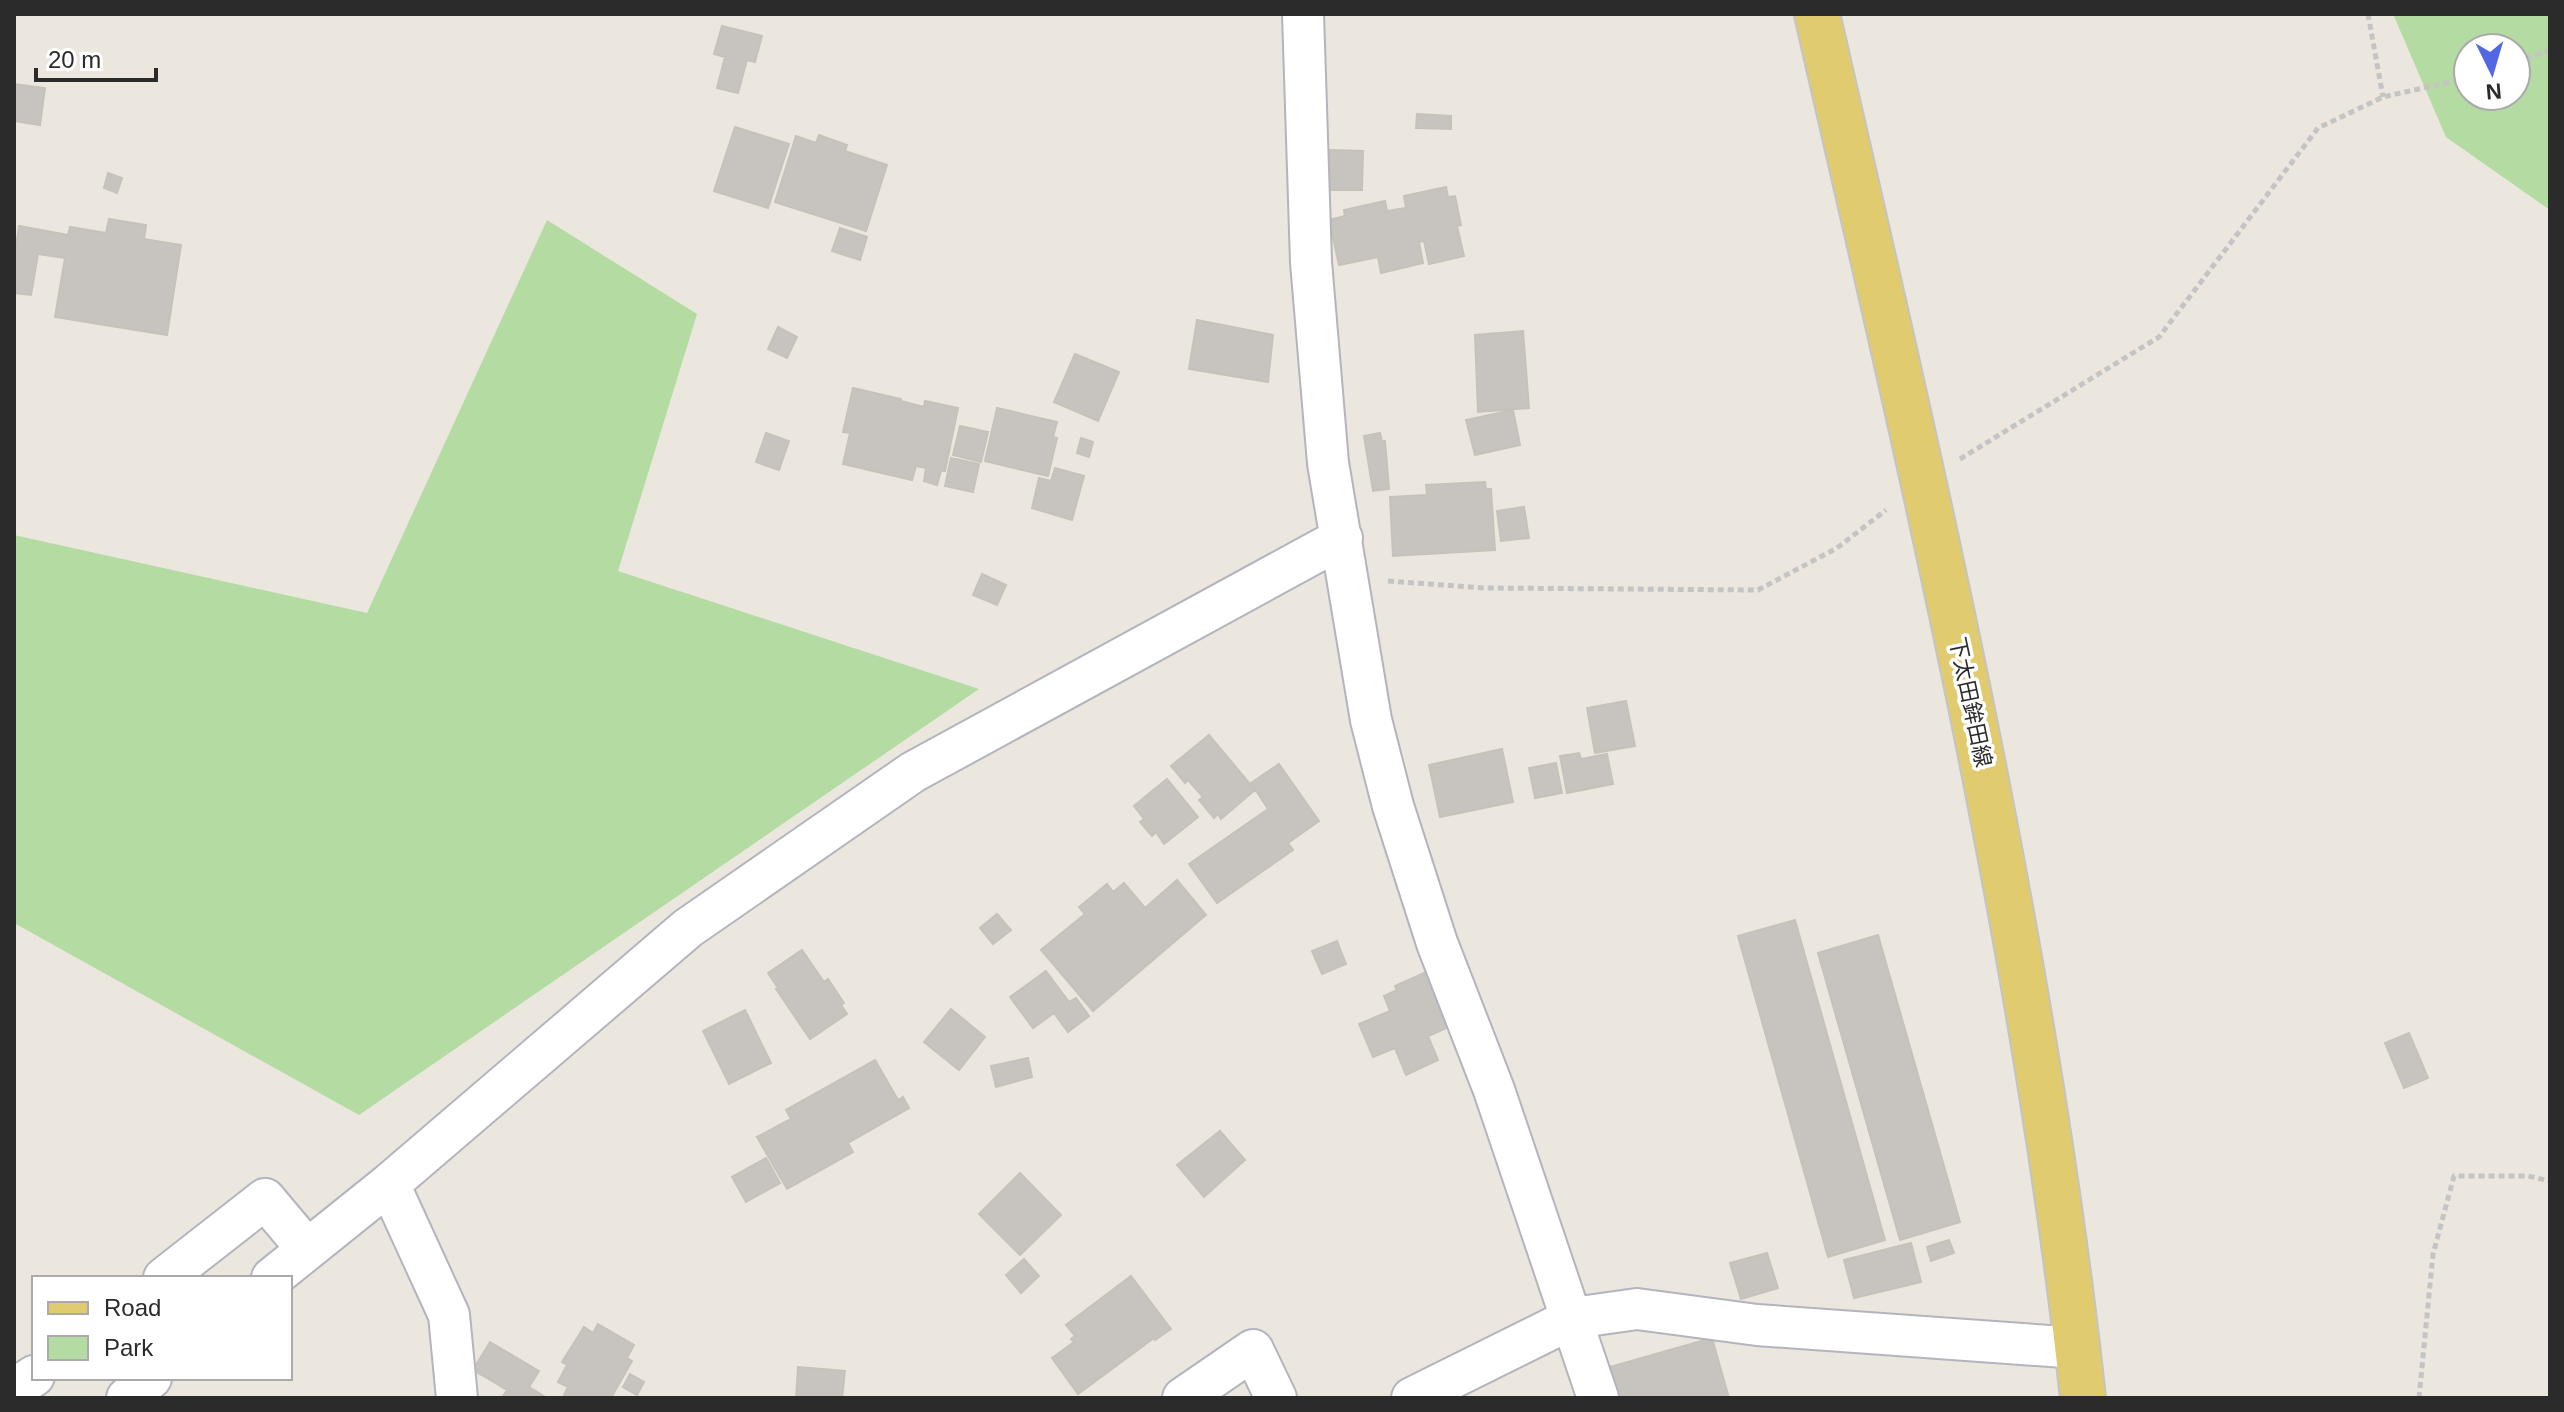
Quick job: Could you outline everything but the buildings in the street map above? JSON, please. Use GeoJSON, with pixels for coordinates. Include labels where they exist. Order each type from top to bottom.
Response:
{"type":"FeatureCollection","features":[{"type":"Feature","properties":{"kind":"main road","name":"下太田鉾田線"},"geometry":{"type":"LineString","coordinates":[[1817,14],[1979,736],[2040,1072],[2083,1398]]}},
{"type":"Feature","properties":{"kind":"street"},"geometry":{"type":"LineString","coordinates":[[1303,14],[1311,262],[1328,463],[1371,720],[1393,806],[1437,943],[1494,1090],[1598,1398]]}},
{"type":"Feature","properties":{"kind":"street"},"geometry":{"type":"LineString","coordinates":[[274,1276],[389,1184],[688,928],[913,772],[1342,538]]}},
{"type":"Feature","properties":{"kind":"street"},"geometry":{"type":"LineString","coordinates":[[389,1184],[449,1315],[457,1398]]}},
{"type":"Feature","properties":{"kind":"street"},"geometry":{"type":"LineString","coordinates":[[167,1276],[265,1199],[307,1249]]}},
{"type":"Feature","properties":{"kind":"street"},"geometry":{"type":"LineString","coordinates":[[1412,1398],[1573,1318],[1637,1309],[1757,1325],[2078,1348]]}},
{"type":"Feature","properties":{"kind":"street"},"geometry":{"type":"LineString","coordinates":[[1183,1398],[1253,1350],[1276,1398]]}},
{"type":"Feature","properties":{"kind":"street"},"geometry":{"type":"LineString","coordinates":[[14,1389],[32,1377]]}},
{"type":"Feature","properties":{"kind":"street"},"geometry":{"type":"LineString","coordinates":[[127,1398],[149,1380]]}},
{"type":"Feature","properties":{"kind":"path"},"geometry":{"type":"LineString","coordinates":[[2368,14],[2383,97]]}},
{"type":"Feature","properties":{"kind":"path"},"geometry":{"type":"LineString","coordinates":[[1348,578],[1484,588],[1758,590],[1837,548],[1924,481],[2159,337],[2318,128],[2383,97],[2452,82]]}},
{"type":"Feature","properties":{"kind":"path"},"geometry":{"type":"LineString","coordinates":[[2419,1398],[2433,1254],[2454,1176],[2528,1176],[2550,1181]]}},
{"type":"Feature","properties":{"kind":"green space"},"geometry":{"type":"Polygon","coordinates":[[[2393,14],[2550,14],[2550,210],[2446,137],[2393,14]]]}},
{"type":"Feature","properties":{"kind":"green space"},"geometry":{"type":"Polygon","coordinates":[[[547,220],[697,314],[618,571],[979,689],[359,1115],[14,923],[14,535],[367,613],[547,220]]]}}]}
